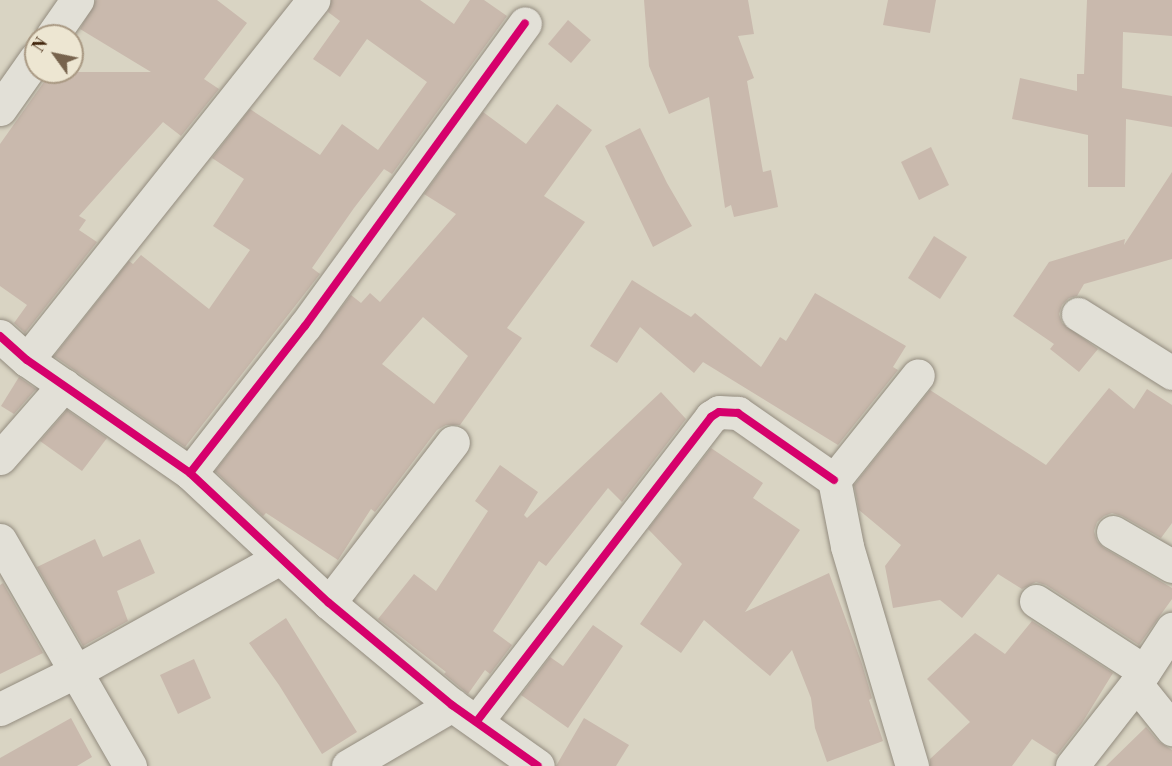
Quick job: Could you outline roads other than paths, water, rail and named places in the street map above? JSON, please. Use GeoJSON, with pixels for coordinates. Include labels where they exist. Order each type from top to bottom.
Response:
{"type":"FeatureCollection","features":[{"type":"Feature","properties":{"kind":"street"},"geometry":{"type":"LineString","coordinates":[[60,24],[77,0]]}},
{"type":"Feature","properties":{"kind":"street"},"geometry":{"type":"LineString","coordinates":[[27,360],[313,0]]}},
{"type":"Feature","properties":{"kind":"street"},"geometry":{"type":"LineString","coordinates":[[190,473],[305,326],[525,22]]}},
{"type":"Feature","properties":{"kind":"street"},"geometry":{"type":"LineString","coordinates":[[0,109],[24,75]]}},
{"type":"Feature","properties":{"kind":"street"},"geometry":{"type":"LineString","coordinates":[[1078,314],[1172,373]]}},
{"type":"Feature","properties":{"kind":"street"},"geometry":{"type":"LineString","coordinates":[[0,336],[27,360],[190,473],[329,603],[464,713],[538,766]]}},
{"type":"Feature","properties":{"kind":"street"},"geometry":{"type":"LineString","coordinates":[[834,480],[918,375]]}},
{"type":"Feature","properties":{"kind":"street"},"geometry":{"type":"LineString","coordinates":[[0,458],[64,386]]}},
{"type":"Feature","properties":{"kind":"street"},"geometry":{"type":"LineString","coordinates":[[348,766],[464,713],[711,417],[719,412],[738,413],[834,480],[847,546],[912,766]]}},
{"type":"Feature","properties":{"kind":"street"},"geometry":{"type":"LineString","coordinates":[[329,603],[453,442]]}},
{"type":"Feature","properties":{"kind":"street"},"geometry":{"type":"LineString","coordinates":[[1113,532],[1172,566]]}},
{"type":"Feature","properties":{"kind":"street"},"geometry":{"type":"LineString","coordinates":[[0,540],[129,766]]}},
{"type":"Feature","properties":{"kind":"street"},"geometry":{"type":"LineString","coordinates":[[0,709],[75,672],[280,558]]}},
{"type":"Feature","properties":{"kind":"street"},"geometry":{"type":"LineString","coordinates":[[1036,601],[1140,678],[1172,729]]}},
{"type":"Feature","properties":{"kind":"street"},"geometry":{"type":"LineString","coordinates":[[1072,766],[1140,678],[1172,629]]}}]}
